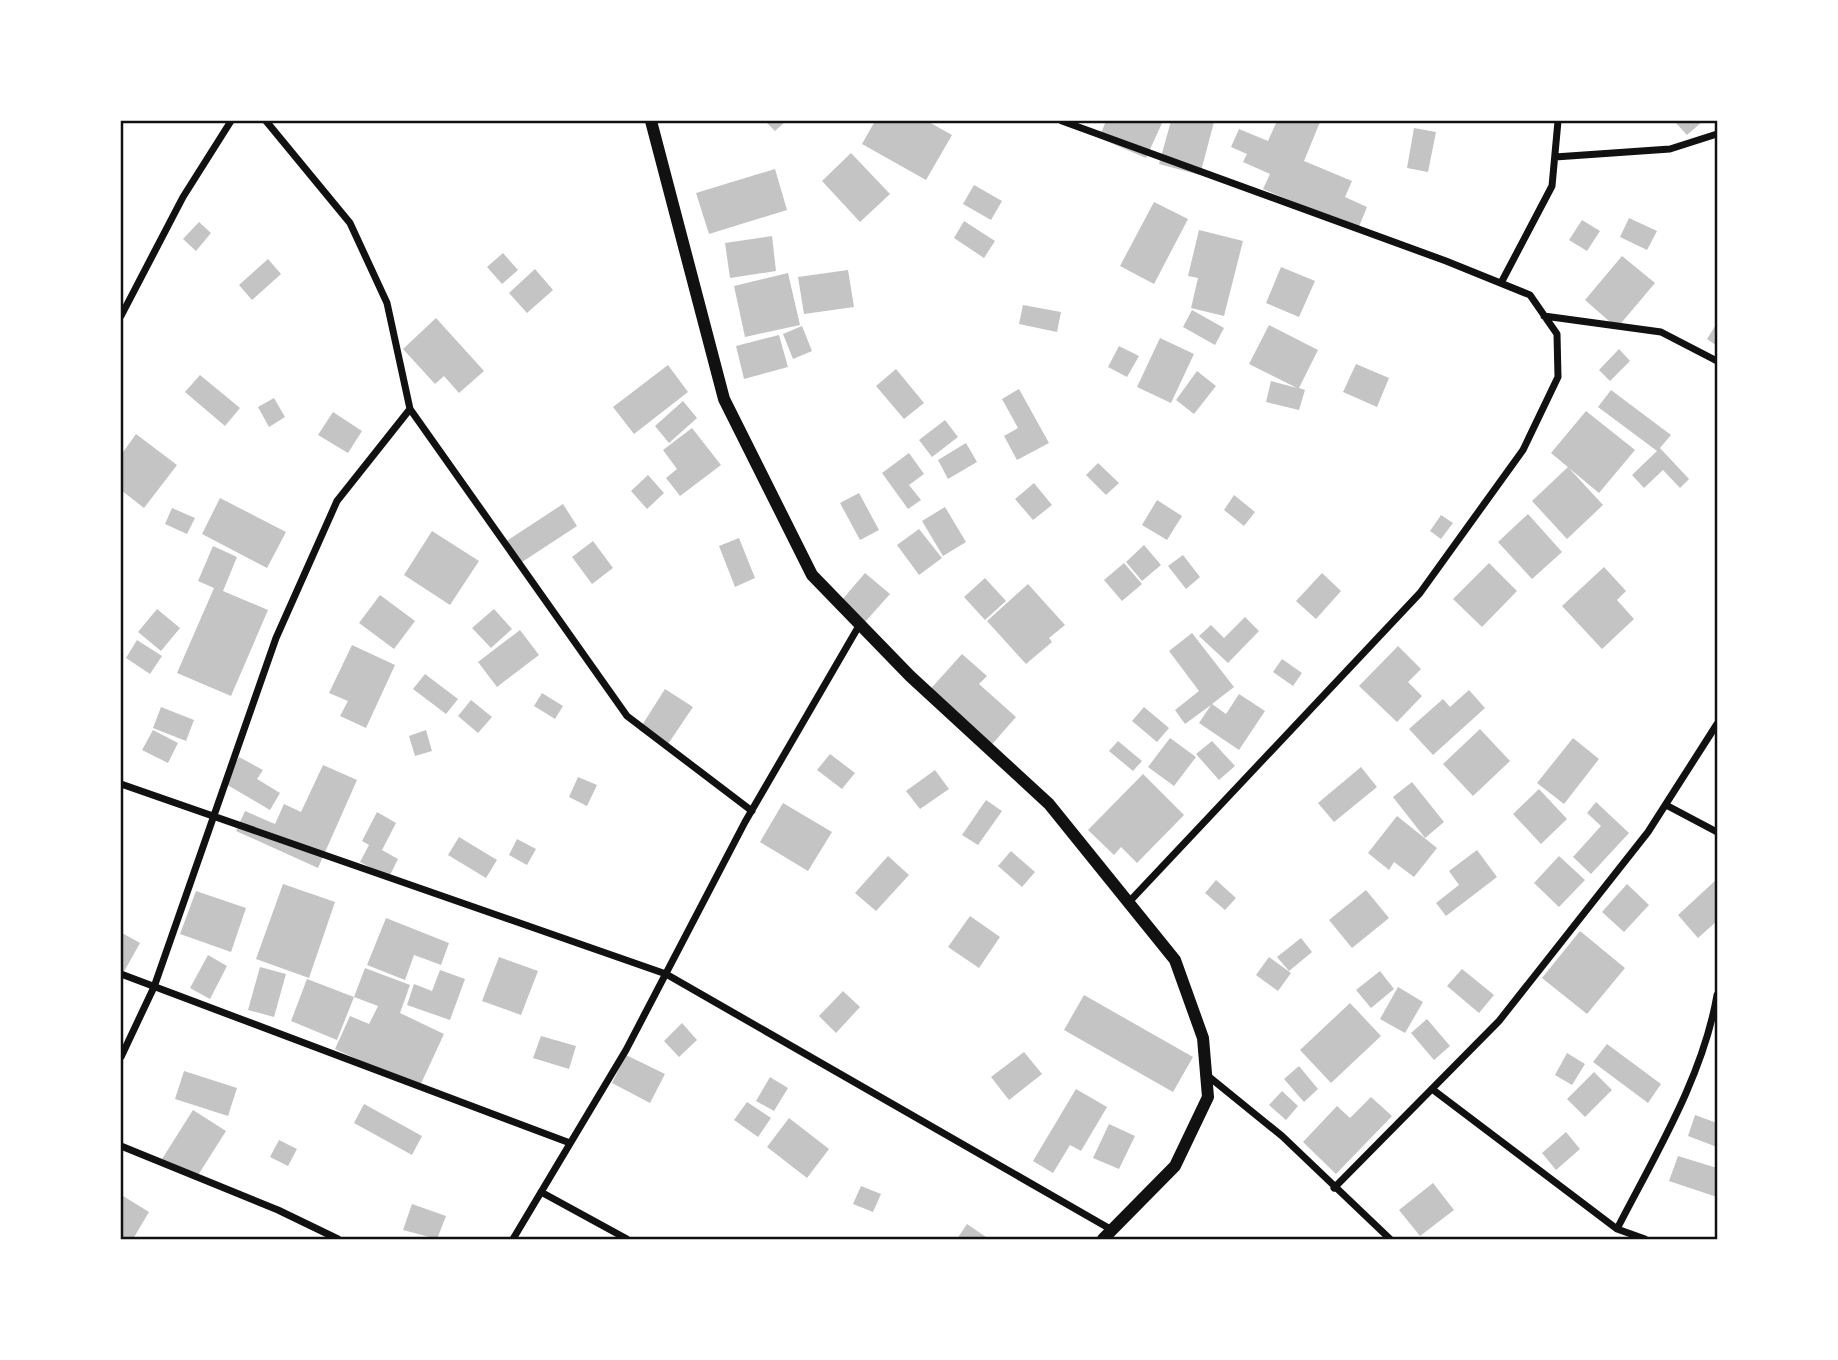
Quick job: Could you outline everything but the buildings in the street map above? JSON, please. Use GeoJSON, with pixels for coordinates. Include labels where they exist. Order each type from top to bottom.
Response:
{"type":"FeatureCollection","features":[{"type":"Feature","properties":{"kind":"street"},"geometry":{"type":"LineString","coordinates":[[121,316],[183,197],[231,121]]}},
{"type":"Feature","properties":{"kind":"street"},"geometry":{"type":"LineString","coordinates":[[266,121],[350,223],[387,303],[410,409],[627,716],[752,811]]}},
{"type":"Feature","properties":{"kind":"street"},"geometry":{"type":"LineString","coordinates":[[121,784],[666,974],[1107,1234],[1175,1166],[1208,1097],[1203,1038],[1175,961],[1049,804],[909,676],[812,575],[724,399],[651,121]]}},
{"type":"Feature","properties":{"kind":"street"},"geometry":{"type":"LineString","coordinates":[[1062,121],[1530,295],[1557,334],[1558,377],[1523,450],[1420,593],[1129,902]]}},
{"type":"Feature","properties":{"kind":"street"},"geometry":{"type":"LineString","coordinates":[[1501,283],[1552,186],[1558,121]]}},
{"type":"Feature","properties":{"kind":"street"},"geometry":{"type":"LineString","coordinates":[[1555,157],[1670,149],[1715,137]]}},
{"type":"Feature","properties":{"kind":"street"},"geometry":{"type":"LineString","coordinates":[[1544,316],[1661,331],[1717,361]]}},
{"type":"Feature","properties":{"kind":"street"},"geometry":{"type":"LineString","coordinates":[[121,1057],[154,986],[276,638],[337,501],[410,409]]}},
{"type":"Feature","properties":{"kind":"street"},"geometry":{"type":"LineString","coordinates":[[513,1239],[626,1050],[752,811],[860,624]]}},
{"type":"Feature","properties":{"kind":"street"},"geometry":{"type":"LineString","coordinates":[[1334,1188],[1499,1021],[1648,832],[1717,724]]}},
{"type":"Feature","properties":{"kind":"street"},"geometry":{"type":"LineString","coordinates":[[1666,805],[1717,832]]}},
{"type":"Feature","properties":{"kind":"street"},"geometry":{"type":"LineString","coordinates":[[121,974],[570,1143]]}},
{"type":"Feature","properties":{"kind":"street"},"geometry":{"type":"LineString","coordinates":[[1617,1229],[1676,1113],[1713,1020],[1717,995]]}},
{"type":"Feature","properties":{"kind":"street"},"geometry":{"type":"LineString","coordinates":[[1206,1075],[1282,1136],[1390,1239]]}},
{"type":"Feature","properties":{"kind":"street"},"geometry":{"type":"LineString","coordinates":[[1432,1089],[1617,1229],[1645,1239]]}},
{"type":"Feature","properties":{"kind":"street"},"geometry":{"type":"LineString","coordinates":[[121,1146],[278,1210],[338,1239]]}},
{"type":"Feature","properties":{"kind":"street"},"geometry":{"type":"LineString","coordinates":[[541,1192],[627,1239]]}}]}
